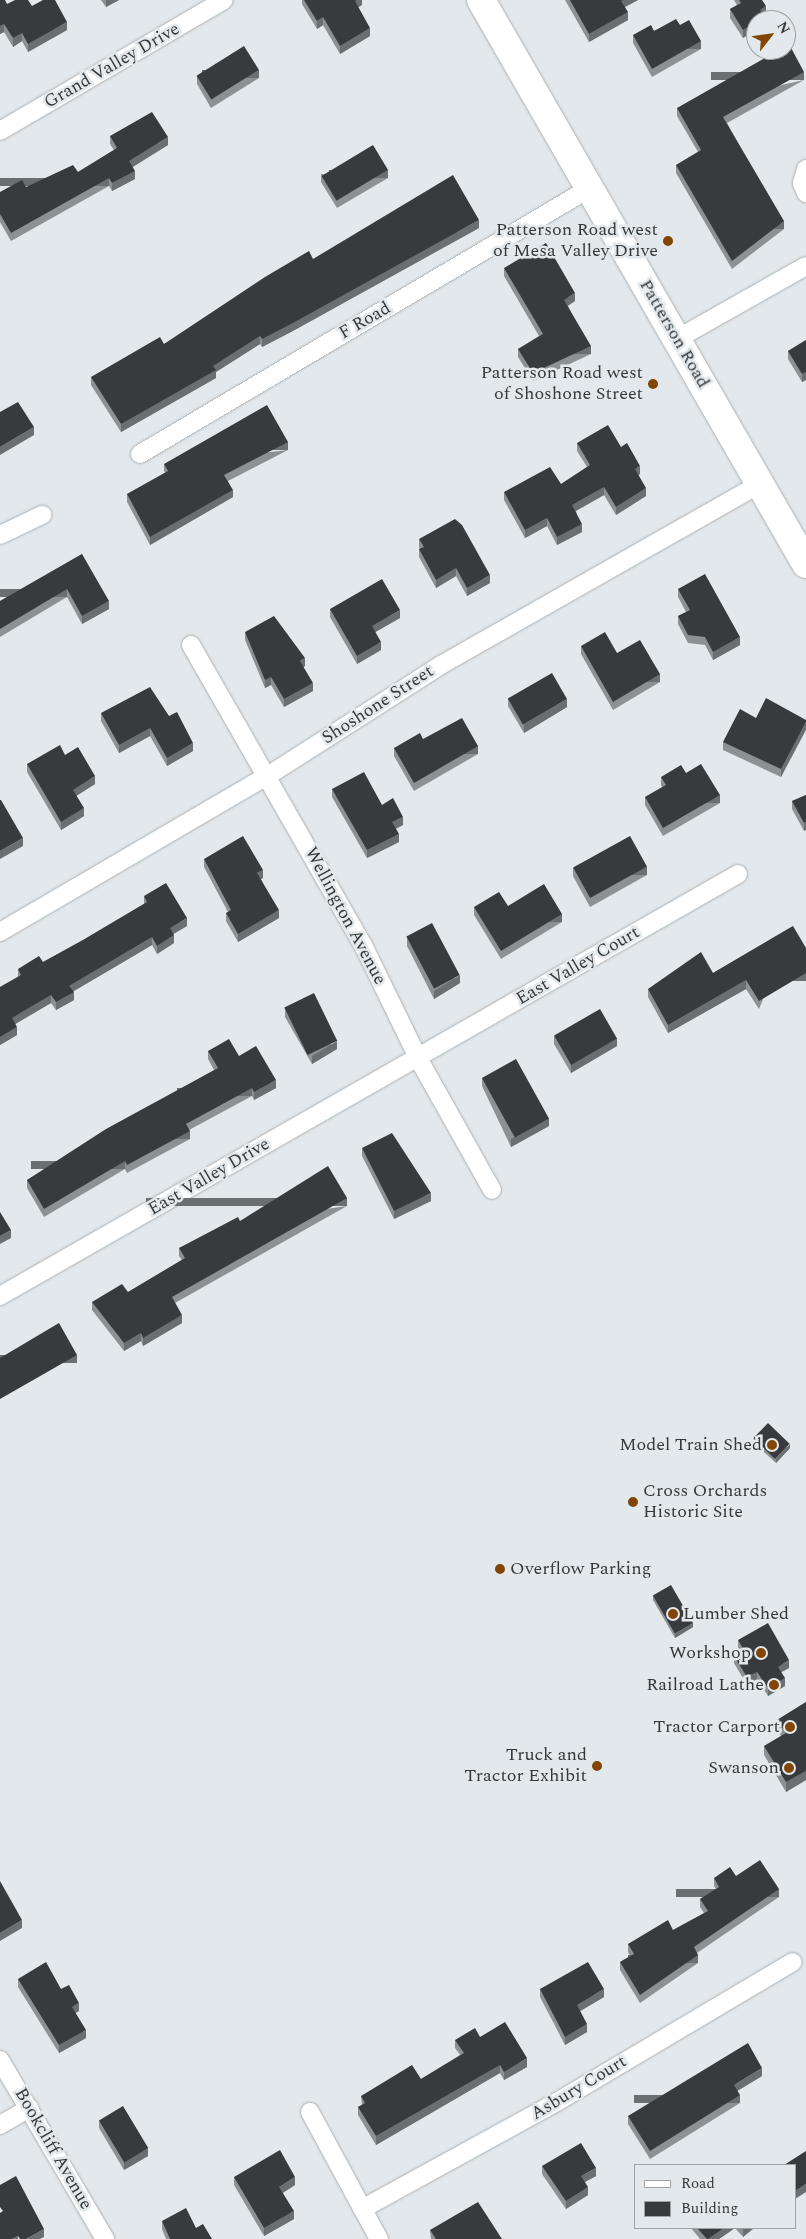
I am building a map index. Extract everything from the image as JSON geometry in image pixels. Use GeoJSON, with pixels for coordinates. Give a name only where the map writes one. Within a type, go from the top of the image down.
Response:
{"type":"FeatureCollection","features":[{"type":"Feature","properties":{"kind":"main road","name":"Patterson Road"},"geometry":{"type":"LineString","coordinates":[[481,0],[806,564]]}},
{"type":"Feature","properties":{"kind":"street","name":"Grand Valley Drive"},"geometry":{"type":"LineString","coordinates":[[0,131],[224,0]]}},
{"type":"Feature","properties":{"kind":"street"},"geometry":{"type":"LineString","coordinates":[[806,169],[802,183],[806,193]]}},
{"type":"Feature","properties":{"kind":"street","name":"F Road"},"geometry":{"type":"LineString","coordinates":[[140,454],[590,188]]}},
{"type":"Feature","properties":{"kind":"street"},"geometry":{"type":"LineString","coordinates":[[677,339],[806,266]]}},
{"type":"Feature","properties":{"kind":"street","name":"Shoshone Street"},"geometry":{"type":"LineString","coordinates":[[0,932],[268,775],[441,665],[760,484]]}},
{"type":"Feature","properties":{"kind":"street"},"geometry":{"type":"LineString","coordinates":[[0,535],[42,515]]}},
{"type":"Feature","properties":{"kind":"street","name":"Wellington Avenue"},"geometry":{"type":"LineString","coordinates":[[191,645],[268,775],[363,945],[418,1058],[492,1190]]}},
{"type":"Feature","properties":{"kind":"street","name":"East Valley Court"},"geometry":{"type":"LineString","coordinates":[[418,1058],[738,874]]}},
{"type":"Feature","properties":{"kind":"street","name":"East Valley Drive"},"geometry":{"type":"LineString","coordinates":[[0,1296],[418,1058]]}},
{"type":"Feature","properties":{"kind":"street","name":"Asbury Court"},"geometry":{"type":"LineString","coordinates":[[362,2210],[557,2102],[793,1962]]}},
{"type":"Feature","properties":{"kind":"street","name":"Bookcliff Avenue"},"geometry":{"type":"LineString","coordinates":[[0,2060],[105,2239]]}},
{"type":"Feature","properties":{"kind":"street"},"geometry":{"type":"LineString","coordinates":[[0,2125],[29,2108]]}},
{"type":"Feature","properties":{"kind":"street"},"geometry":{"type":"LineString","coordinates":[[310,2112],[379,2239]]}},
{"type":"Feature","properties":{"kind":"building"},"geometry":{"type":"Polygon","coordinates":[[[0,0],[5,0],[7,4],[15,0],[28,0],[32,6],[43,0],[55,0],[67,22],[28,44],[22,33],[13,38],[4,24],[0,26],[0,0]]]}},
{"type":"Feature","properties":{"kind":"building"},"geometry":{"type":"Polygon","coordinates":[[[304,0],[357,0],[355,1],[370,28],[340,46],[323,17],[317,21],[304,0]]]}},
{"type":"Feature","properties":{"kind":"building"},"geometry":{"type":"Polygon","coordinates":[[[570,0],[624,0],[621,1],[628,12],[589,34],[570,0]]]}},
{"type":"Feature","properties":{"kind":"building"},"geometry":{"type":"Polygon","coordinates":[[[739,0],[762,0],[766,6],[760,10],[746,10],[746,28],[743,30],[730,9],[741,3],[739,0]]]}},
{"type":"Feature","properties":{"kind":"building"},"geometry":{"type":"Polygon","coordinates":[[[676,19],[680,25],[689,20],[701,41],[652,69],[633,35],[651,25],[654,31],[676,19]]]}},
{"type":"Feature","properties":{"kind":"building"},"geometry":{"type":"Polygon","coordinates":[[[244,46],[259,70],[211,99],[197,76],[244,46]]]}},
{"type":"Feature","properties":{"kind":"building"},"geometry":{"type":"Polygon","coordinates":[[[796,57],[804,72],[723,117],[784,221],[732,261],[676,165],[701,150],[677,108],[761,60],[796,60],[796,57]]]}},
{"type":"Feature","properties":{"kind":"building"},"geometry":{"type":"Polygon","coordinates":[[[152,112],[168,137],[129,161],[135,171],[112,183],[109,178],[11,233],[0,214],[0,192],[22,180],[26,187],[73,165],[78,172],[117,148],[110,136],[152,112]]]}},
{"type":"Feature","properties":{"kind":"building"},"geometry":{"type":"Polygon","coordinates":[[[373,145],[388,170],[337,201],[322,176],[373,145]]]}},
{"type":"Feature","properties":{"kind":"building"},"geometry":{"type":"Polygon","coordinates":[[[453,175],[479,220],[291,324],[262,339],[260,336],[213,366],[216,370],[121,424],[91,377],[160,337],[164,344],[265,277],[309,251],[313,259],[453,175]]]}},
{"type":"Feature","properties":{"kind":"building"},"geometry":{"type":"Polygon","coordinates":[[[546,243],[575,293],[564,300],[591,346],[533,373],[518,349],[543,334],[504,268],[546,243]]]}},
{"type":"Feature","properties":{"kind":"building"},"geometry":{"type":"Polygon","coordinates":[[[806,340],[806,372],[802,374],[788,351],[806,340]]]}},
{"type":"Feature","properties":{"kind":"building"},"geometry":{"type":"Polygon","coordinates":[[[18,402],[34,427],[0,447],[0,412],[18,402]]]}},
{"type":"Feature","properties":{"kind":"building"},"geometry":{"type":"Polygon","coordinates":[[[267,405],[288,442],[224,475],[233,490],[150,537],[127,494],[168,471],[164,464],[267,405]]]}},
{"type":"Feature","properties":{"kind":"building"},"geometry":{"type":"Polygon","coordinates":[[[608,425],[621,447],[627,443],[640,466],[635,469],[646,488],[616,507],[604,487],[572,505],[582,524],[557,537],[547,518],[525,530],[504,492],[550,467],[561,484],[590,465],[577,443],[608,425]]]}},
{"type":"Feature","properties":{"kind":"building"},"geometry":{"type":"Polygon","coordinates":[[[455,519],[462,525],[490,575],[467,588],[456,568],[436,580],[419,549],[424,547],[419,539],[455,519]]]}},
{"type":"Feature","properties":{"kind":"building"},"geometry":{"type":"Polygon","coordinates":[[[82,554],[109,601],[82,616],[67,589],[0,629],[0,601],[82,554]]]}},
{"type":"Feature","properties":{"kind":"building"},"geometry":{"type":"Polygon","coordinates":[[[705,574],[740,637],[713,652],[705,637],[688,635],[678,616],[690,610],[678,589],[705,574]]]}},
{"type":"Feature","properties":{"kind":"building"},"geometry":{"type":"Polygon","coordinates":[[[382,579],[400,610],[372,626],[381,642],[357,656],[330,609],[382,579]]]}},
{"type":"Feature","properties":{"kind":"building"},"geometry":{"type":"Polygon","coordinates":[[[274,616],[305,658],[300,661],[313,683],[284,699],[271,677],[265,680],[245,632],[274,616]]]}},
{"type":"Feature","properties":{"kind":"building"},"geometry":{"type":"Polygon","coordinates":[[[605,632],[617,653],[640,640],[660,674],[613,702],[581,646],[605,632]]]}},
{"type":"Feature","properties":{"kind":"building"},"geometry":{"type":"Polygon","coordinates":[[[552,673],[567,699],[523,724],[508,698],[552,673]]]}},
{"type":"Feature","properties":{"kind":"building"},"geometry":{"type":"Polygon","coordinates":[[[150,687],[169,716],[177,712],[193,743],[167,758],[150,728],[119,745],[101,713],[150,687]]]}},
{"type":"Feature","properties":{"kind":"building"},"geometry":{"type":"Polygon","coordinates":[[[766,698],[806,720],[781,769],[723,742],[740,709],[756,718],[766,698]]]}},
{"type":"Feature","properties":{"kind":"building"},"geometry":{"type":"Polygon","coordinates":[[[462,718],[478,746],[414,783],[394,748],[420,733],[423,739],[462,718]]]}},
{"type":"Feature","properties":{"kind":"building"},"geometry":{"type":"Polygon","coordinates":[[[60,745],[65,755],[78,747],[95,776],[73,790],[84,808],[61,822],[27,764],[60,745]]]}},
{"type":"Feature","properties":{"kind":"building"},"geometry":{"type":"Polygon","coordinates":[[[701,764],[720,795],[663,828],[645,797],[666,785],[661,777],[681,765],[686,773],[701,764]]]}},
{"type":"Feature","properties":{"kind":"building"},"geometry":{"type":"Polygon","coordinates":[[[364,772],[382,805],[393,798],[403,817],[392,822],[399,834],[367,850],[332,789],[364,772]]]}},
{"type":"Feature","properties":{"kind":"building"},"geometry":{"type":"Polygon","coordinates":[[[806,795],[806,822],[804,823],[792,801],[806,795]]]}},
{"type":"Feature","properties":{"kind":"building"},"geometry":{"type":"Polygon","coordinates":[[[0,800],[23,838],[0,851],[0,800]]]}},
{"type":"Feature","properties":{"kind":"building"},"geometry":{"type":"Polygon","coordinates":[[[243,836],[263,870],[257,873],[279,910],[238,934],[226,913],[231,910],[204,859],[243,836]]]}},
{"type":"Feature","properties":{"kind":"building"},"geometry":{"type":"Polygon","coordinates":[[[630,836],[647,867],[590,898],[573,868],[630,836]]]}},
{"type":"Feature","properties":{"kind":"building"},"geometry":{"type":"Polygon","coordinates":[[[166,883],[187,918],[170,928],[174,935],[157,946],[152,937],[69,986],[74,992],[56,1002],[51,995],[12,1018],[17,1027],[0,1037],[0,987],[21,975],[18,969],[39,956],[43,962],[83,940],[147,902],[144,896],[166,883]]]}},
{"type":"Feature","properties":{"kind":"building"},"geometry":{"type":"Polygon","coordinates":[[[544,884],[562,914],[501,951],[474,907],[499,892],[508,906],[544,884]]]}},
{"type":"Feature","properties":{"kind":"building"},"geometry":{"type":"Polygon","coordinates":[[[432,923],[460,975],[434,989],[406,937],[432,923]]]}},
{"type":"Feature","properties":{"kind":"building"},"geometry":{"type":"Polygon","coordinates":[[[793,926],[806,948],[806,973],[759,1001],[746,980],[668,1025],[648,989],[701,952],[713,973],[793,926]]]}},
{"type":"Feature","properties":{"kind":"building"},"geometry":{"type":"Polygon","coordinates":[[[314,993],[337,1041],[308,1055],[284,1007],[314,993]]]}},
{"type":"Feature","properties":{"kind":"building"},"geometry":{"type":"Polygon","coordinates":[[[600,1009],[617,1038],[571,1065],[554,1036],[600,1009]]]}},
{"type":"Feature","properties":{"kind":"building"},"geometry":{"type":"Polygon","coordinates":[[[229,1039],[239,1056],[256,1046],[276,1080],[254,1092],[252,1088],[186,1124],[190,1131],[127,1165],[125,1161],[44,1209],[27,1180],[106,1129],[218,1068],[208,1051],[229,1039]]]}},
{"type":"Feature","properties":{"kind":"building"},"geometry":{"type":"Polygon","coordinates":[[[516,1059],[549,1118],[515,1137],[482,1078],[516,1059]]]}},
{"type":"Feature","properties":{"kind":"building"},"geometry":{"type":"Polygon","coordinates":[[[392,1133],[431,1193],[394,1211],[362,1148],[392,1133]]]}},
{"type":"Feature","properties":{"kind":"building"},"geometry":{"type":"Polygon","coordinates":[[[328,1166],[347,1198],[172,1297],[182,1315],[143,1338],[141,1333],[124,1343],[92,1302],[122,1284],[128,1292],[185,1258],[179,1248],[238,1217],[240,1221],[328,1166]]]}},
{"type":"Feature","properties":{"kind":"building"},"geometry":{"type":"Polygon","coordinates":[[[0,1212],[11,1230],[0,1236],[0,1212]]]}},
{"type":"Feature","properties":{"kind":"building"},"geometry":{"type":"Polygon","coordinates":[[[59,1323],[77,1355],[0,1399],[0,1358],[59,1323]]]}},
{"type":"Feature","properties":{"kind":"building","name":"Model Train Shed"},"geometry":{"type":"Polygon","coordinates":[[[768,1423],[790,1444],[775,1459],[753,1438],[768,1423]]]}},
{"type":"Feature","properties":{"kind":"building","name":"Lumber Shed"},"geometry":{"type":"Polygon","coordinates":[[[671,1585],[693,1623],[675,1634],[653,1596],[671,1585]]]}},
{"type":"Feature","properties":{"kind":"building","name":"Workshop"},"geometry":{"type":"Polygon","coordinates":[[[768,1623],[789,1660],[778,1667],[785,1678],[768,1688],[757,1672],[747,1677],[734,1656],[744,1650],[738,1640],[768,1623]]]}},
{"type":"Feature","properties":{"kind":"building"},"geometry":{"type":"Polygon","coordinates":[[[806,1702],[806,1771],[786,1782],[764,1746],[786,1733],[777,1720],[806,1702]]]}},
{"type":"Feature","properties":{"kind":"building"},"geometry":{"type":"Polygon","coordinates":[[[760,1860],[779,1889],[694,1947],[698,1955],[640,1995],[620,1962],[634,1954],[628,1944],[668,1920],[673,1930],[708,1911],[700,1899],[719,1887],[714,1878],[730,1867],[736,1876],[760,1860]]]}},
{"type":"Feature","properties":{"kind":"building"},"geometry":{"type":"Polygon","coordinates":[[[0,1881],[22,1920],[0,1933],[0,1881]]]}},
{"type":"Feature","properties":{"kind":"building"},"geometry":{"type":"Polygon","coordinates":[[[46,1962],[61,1989],[69,1985],[79,2003],[72,2007],[86,2030],[59,2045],[18,1979],[46,1962]]]}},
{"type":"Feature","properties":{"kind":"building"},"geometry":{"type":"Polygon","coordinates":[[[588,1962],[604,1989],[577,2005],[587,2024],[565,2037],[540,1989],[588,1962]]]}},
{"type":"Feature","properties":{"kind":"building"},"geometry":{"type":"Polygon","coordinates":[[[505,2022],[527,2058],[504,2072],[500,2065],[376,2136],[358,2107],[365,2103],[361,2096],[412,2065],[421,2079],[464,2053],[455,2040],[475,2028],[480,2037],[505,2022]]]}},
{"type":"Feature","properties":{"kind":"building"},"geometry":{"type":"Polygon","coordinates":[[[748,2043],[762,2068],[734,2085],[740,2095],[650,2151],[628,2116],[748,2043]]]}},
{"type":"Feature","properties":{"kind":"building"},"geometry":{"type":"Polygon","coordinates":[[[123,2106],[148,2148],[124,2162],[99,2120],[123,2106]]]}},
{"type":"Feature","properties":{"kind":"building"},"geometry":{"type":"Polygon","coordinates":[[[581,2143],[596,2168],[581,2176],[588,2187],[566,2201],[542,2166],[581,2143]]]}},
{"type":"Feature","properties":{"kind":"building"},"geometry":{"type":"Polygon","coordinates":[[[280,2150],[295,2177],[279,2187],[294,2211],[264,2228],[234,2177],[280,2150]]]}},
{"type":"Feature","properties":{"kind":"building"},"geometry":{"type":"Polygon","coordinates":[[[806,2151],[806,2184],[796,2190],[796,2164],[786,2164],[806,2151]]]}},
{"type":"Feature","properties":{"kind":"building"},"geometry":{"type":"Polygon","coordinates":[[[16,2176],[44,2229],[26,2239],[20,2239],[18,2236],[12,2239],[0,2239],[0,2213],[3,2211],[0,2207],[0,2185],[16,2176]]]}},
{"type":"Feature","properties":{"kind":"building"},"geometry":{"type":"Polygon","coordinates":[[[478,2202],[502,2239],[436,2239],[430,2230],[478,2202]]]}},
{"type":"Feature","properties":{"kind":"building"},"geometry":{"type":"Polygon","coordinates":[[[186,2208],[196,2228],[203,2224],[212,2239],[170,2239],[162,2221],[186,2208]]]}},
{"type":"Feature","properties":{"kind":"building"},"geometry":{"type":"Polygon","coordinates":[[[698,2229],[723,2229],[708,2239],[698,2229]]]}},
{"type":"Feature","properties":{"kind":"place","name":"Patterson Road west of Mesa Valley Drive"},"geometry":{"type":"Point","coordinates":[668,241]}},
{"type":"Feature","properties":{"kind":"place","name":"Patterson Road west of Shoshone Street"},"geometry":{"type":"Point","coordinates":[653,384]}},
{"type":"Feature","properties":{"kind":"place","name":"Model Train Shed"},"geometry":{"type":"Point","coordinates":[772,1445]}},
{"type":"Feature","properties":{"kind":"place","name":"Cross Orchards Historic Site"},"geometry":{"type":"Point","coordinates":[633,1502]}},
{"type":"Feature","properties":{"kind":"place","name":"Overflow Parking"},"geometry":{"type":"Point","coordinates":[500,1569]}},
{"type":"Feature","properties":{"kind":"place","name":"Lumber Shed"},"geometry":{"type":"Point","coordinates":[673,1614]}},
{"type":"Feature","properties":{"kind":"place","name":"Workshop"},"geometry":{"type":"Point","coordinates":[761,1653]}},
{"type":"Feature","properties":{"kind":"place","name":"Railroad Lathe"},"geometry":{"type":"Point","coordinates":[774,1685]}},
{"type":"Feature","properties":{"kind":"place","name":"Tractor Carport"},"geometry":{"type":"Point","coordinates":[790,1727]}},
{"type":"Feature","properties":{"kind":"place","name":"Truck and Tractor Exhibit"},"geometry":{"type":"Point","coordinates":[597,1766]}},
{"type":"Feature","properties":{"kind":"place","name":"Swanson"},"geometry":{"type":"Point","coordinates":[789,1768]}}]}
